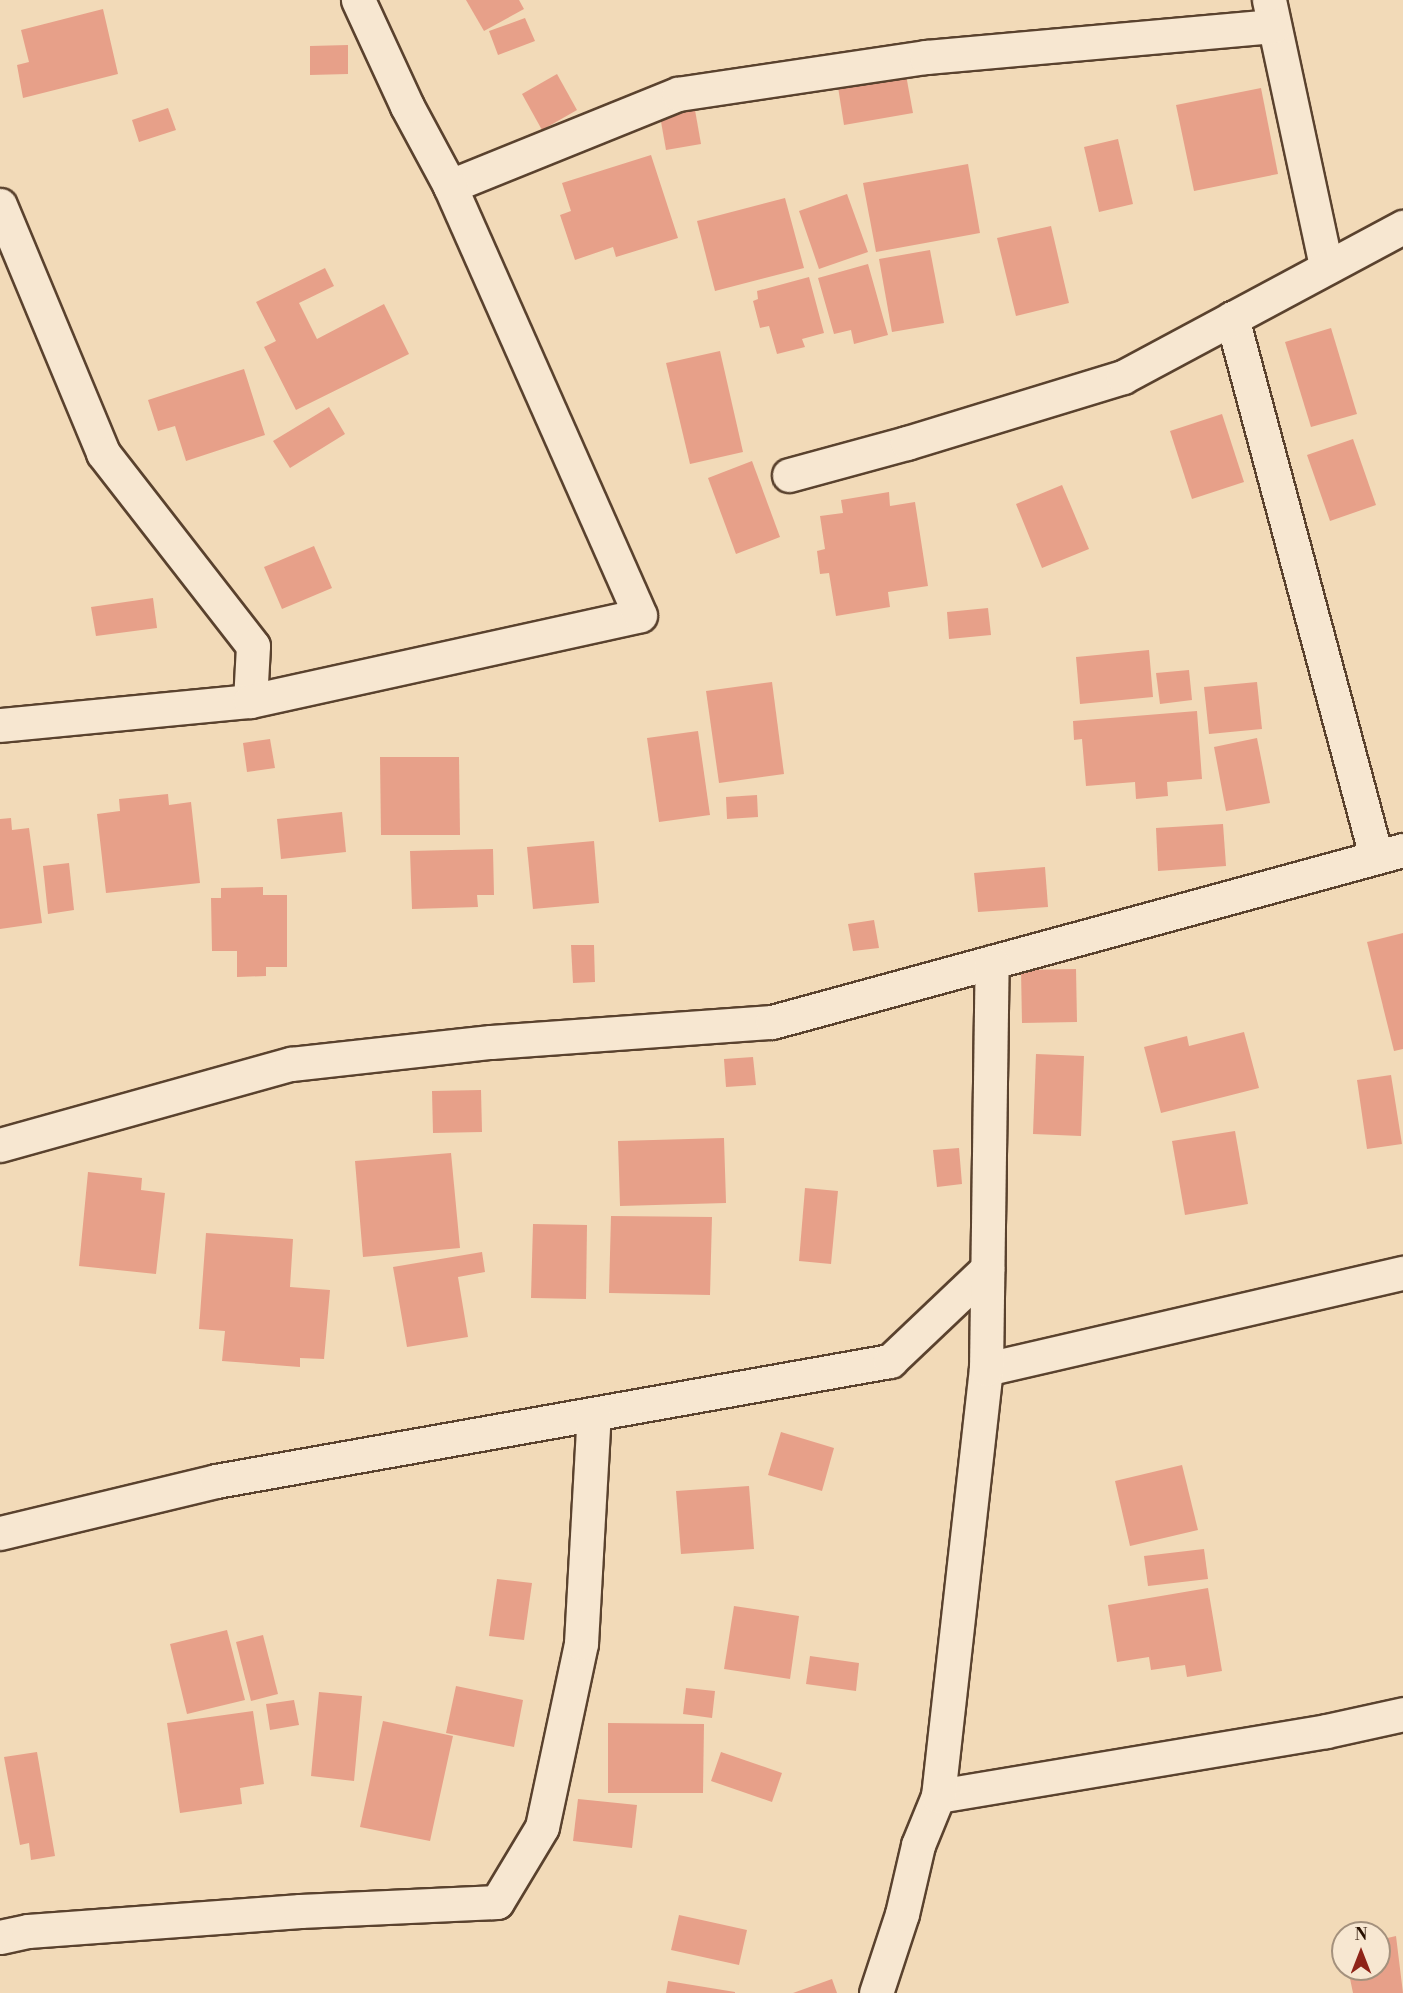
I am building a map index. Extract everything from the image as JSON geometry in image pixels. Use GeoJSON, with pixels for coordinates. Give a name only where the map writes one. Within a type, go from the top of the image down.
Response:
{"type":"FeatureCollection","features":[{"type":"Feature","properties":{"kind":"street"},"geometry":{"type":"LineString","coordinates":[[0,725],[250,701],[640,615],[450,186],[406,106],[358,0]]}},
{"type":"Feature","properties":{"kind":"street"},"geometry":{"type":"LineString","coordinates":[[450,186],[678,94],[926,57],[1272,13],[1326,267]]}},
{"type":"Feature","properties":{"kind":"street"},"geometry":{"type":"LineString","coordinates":[[0,205],[103,453],[253,646],[250,701]]}},
{"type":"Feature","properties":{"kind":"street"},"geometry":{"type":"LineString","coordinates":[[789,475],[908,443],[1123,377],[1403,227]]}},
{"type":"Feature","properties":{"kind":"street"},"geometry":{"type":"LineString","coordinates":[[0,1145],[291,1064],[491,1042],[772,1022],[1389,853],[1232,318]]}},
{"type":"Feature","properties":{"kind":"street"},"geometry":{"type":"LineString","coordinates":[[876,1993],[902,1914],[918,1845],[938,1796],[986,1369],[992,962]]}},
{"type":"Feature","properties":{"kind":"street"},"geometry":{"type":"LineString","coordinates":[[0,1533],[216,1481],[890,1361],[987,1269]]}},
{"type":"Feature","properties":{"kind":"street"},"geometry":{"type":"LineString","coordinates":[[986,1369],[1403,1273]]}},
{"type":"Feature","properties":{"kind":"street"},"geometry":{"type":"LineString","coordinates":[[0,1937],[28,1931],[300,1911],[497,1902],[542,1827],[581,1643],[594,1414]]}},
{"type":"Feature","properties":{"kind":"street"},"geometry":{"type":"LineString","coordinates":[[938,1796],[1315,1734],[1403,1714]]}},
{"type":"Feature","properties":{"kind":"building"},"geometry":{"type":"Polygon","coordinates":[[[466,0],[519,0],[524,9],[484,31],[466,0]]]}},
{"type":"Feature","properties":{"kind":"building"},"geometry":{"type":"Polygon","coordinates":[[[103,9],[118,74],[23,98],[17,65],[29,62],[21,30],[103,9]]]}},
{"type":"Feature","properties":{"kind":"building"},"geometry":{"type":"Polygon","coordinates":[[[525,18],[535,41],[498,55],[489,31],[525,18]]]}},
{"type":"Feature","properties":{"kind":"building"},"geometry":{"type":"Polygon","coordinates":[[[348,45],[348,74],[310,75],[310,46],[348,45]]]}},
{"type":"Feature","properties":{"kind":"building"},"geometry":{"type":"Polygon","coordinates":[[[557,74],[577,110],[542,130],[522,94],[557,74]]]}},
{"type":"Feature","properties":{"kind":"building"},"geometry":{"type":"Polygon","coordinates":[[[906,75],[913,113],[844,125],[838,87],[906,75]]]}},
{"type":"Feature","properties":{"kind":"building"},"geometry":{"type":"Polygon","coordinates":[[[1261,88],[1278,174],[1194,191],[1176,105],[1261,88]]]}},
{"type":"Feature","properties":{"kind":"building"},"geometry":{"type":"Polygon","coordinates":[[[168,108],[176,130],[139,142],[132,120],[168,108]]]}},
{"type":"Feature","properties":{"kind":"building"},"geometry":{"type":"Polygon","coordinates":[[[695,110],[701,144],[666,150],[660,116],[695,110]]]}},
{"type":"Feature","properties":{"kind":"building"},"geometry":{"type":"Polygon","coordinates":[[[1118,139],[1133,204],[1099,212],[1084,147],[1118,139]]]}},
{"type":"Feature","properties":{"kind":"building"},"geometry":{"type":"Polygon","coordinates":[[[651,155],[678,238],[616,257],[613,247],[575,260],[560,215],[571,211],[562,183],[651,155]]]}},
{"type":"Feature","properties":{"kind":"building"},"geometry":{"type":"Polygon","coordinates":[[[968,164],[980,233],[876,252],[863,183],[968,164]]]}},
{"type":"Feature","properties":{"kind":"building"},"geometry":{"type":"Polygon","coordinates":[[[847,194],[868,252],[819,269],[799,211],[847,194]]]}},
{"type":"Feature","properties":{"kind":"building"},"geometry":{"type":"Polygon","coordinates":[[[785,198],[804,268],[715,291],[697,221],[785,198]]]}},
{"type":"Feature","properties":{"kind":"building"},"geometry":{"type":"Polygon","coordinates":[[[1051,226],[1069,303],[1016,316],[997,238],[1051,226]]]}},
{"type":"Feature","properties":{"kind":"building"},"geometry":{"type":"Polygon","coordinates":[[[930,250],[944,323],[892,332],[879,259],[930,250]]]}},
{"type":"Feature","properties":{"kind":"building"},"geometry":{"type":"Polygon","coordinates":[[[868,264],[888,335],[854,344],[851,330],[834,334],[818,278],[868,264]]]}},
{"type":"Feature","properties":{"kind":"building"},"geometry":{"type":"Polygon","coordinates":[[[325,268],[334,286],[299,303],[317,339],[384,304],[409,354],[296,410],[264,347],[276,341],[256,302],[325,268]]]}},
{"type":"Feature","properties":{"kind":"building"},"geometry":{"type":"Polygon","coordinates":[[[809,277],[824,333],[802,339],[805,347],[777,354],[769,326],[760,328],[753,301],[758,299],[757,291],[809,277]]]}},
{"type":"Feature","properties":{"kind":"building"},"geometry":{"type":"Polygon","coordinates":[[[1331,328],[1357,414],[1311,427],[1285,342],[1331,328]]]}},
{"type":"Feature","properties":{"kind":"building"},"geometry":{"type":"Polygon","coordinates":[[[720,351],[743,452],[690,464],[666,363],[720,351]]]}},
{"type":"Feature","properties":{"kind":"building"},"geometry":{"type":"Polygon","coordinates":[[[244,369],[265,435],[186,461],[175,426],[158,431],[148,400],[244,369]]]}},
{"type":"Feature","properties":{"kind":"building"},"geometry":{"type":"Polygon","coordinates":[[[329,407],[345,434],[290,468],[273,441],[329,407]]]}},
{"type":"Feature","properties":{"kind":"building"},"geometry":{"type":"Polygon","coordinates":[[[1222,414],[1244,482],[1192,499],[1170,431],[1222,414]]]}},
{"type":"Feature","properties":{"kind":"building"},"geometry":{"type":"Polygon","coordinates":[[[1353,439],[1376,505],[1330,521],[1307,455],[1353,439]]]}},
{"type":"Feature","properties":{"kind":"building"},"geometry":{"type":"Polygon","coordinates":[[[752,461],[780,537],[736,554],[708,478],[752,461]]]}},
{"type":"Feature","properties":{"kind":"building"},"geometry":{"type":"Polygon","coordinates":[[[1062,485],[1089,549],[1042,568],[1016,504],[1062,485]]]}},
{"type":"Feature","properties":{"kind":"building"},"geometry":{"type":"Polygon","coordinates":[[[889,492],[890,506],[915,502],[928,586],[888,592],[890,607],[836,616],[829,573],[820,574],[817,551],[825,549],[820,516],[843,513],[841,500],[889,492]]]}},
{"type":"Feature","properties":{"kind":"building"},"geometry":{"type":"Polygon","coordinates":[[[314,546],[332,588],[282,609],[264,567],[314,546]]]}},
{"type":"Feature","properties":{"kind":"building"},"geometry":{"type":"Polygon","coordinates":[[[153,598],[157,628],[96,636],[91,607],[153,598]]]}},
{"type":"Feature","properties":{"kind":"building"},"geometry":{"type":"Polygon","coordinates":[[[988,608],[991,635],[949,639],[947,612],[988,608]]]}},
{"type":"Feature","properties":{"kind":"building"},"geometry":{"type":"Polygon","coordinates":[[[1149,650],[1153,697],[1080,704],[1076,657],[1149,650]]]}},
{"type":"Feature","properties":{"kind":"building"},"geometry":{"type":"Polygon","coordinates":[[[1189,670],[1192,700],[1160,704],[1156,673],[1189,670]]]}},
{"type":"Feature","properties":{"kind":"building"},"geometry":{"type":"Polygon","coordinates":[[[772,682],[784,774],[719,783],[706,691],[772,682]]]}},
{"type":"Feature","properties":{"kind":"building"},"geometry":{"type":"Polygon","coordinates":[[[1257,682],[1262,729],[1209,734],[1204,687],[1257,682]]]}},
{"type":"Feature","properties":{"kind":"building"},"geometry":{"type":"Polygon","coordinates":[[[1197,711],[1202,779],[1167,782],[1168,796],[1136,799],[1135,782],[1086,786],[1082,739],[1074,740],[1073,721],[1197,711]]]}},
{"type":"Feature","properties":{"kind":"building"},"geometry":{"type":"Polygon","coordinates":[[[698,731],[710,815],[659,822],[647,738],[698,731]]]}},
{"type":"Feature","properties":{"kind":"building"},"geometry":{"type":"Polygon","coordinates":[[[1257,738],[1270,803],[1226,811],[1214,747],[1257,738]]]}},
{"type":"Feature","properties":{"kind":"building"},"geometry":{"type":"Polygon","coordinates":[[[270,739],[275,768],[247,772],[243,743],[270,739]]]}},
{"type":"Feature","properties":{"kind":"building"},"geometry":{"type":"Polygon","coordinates":[[[380,757],[459,757],[460,835],[381,835],[380,757]]]}},
{"type":"Feature","properties":{"kind":"building"},"geometry":{"type":"Polygon","coordinates":[[[168,794],[169,805],[191,802],[200,883],[106,893],[97,814],[120,811],[119,799],[168,794]]]}},
{"type":"Feature","properties":{"kind":"building"},"geometry":{"type":"Polygon","coordinates":[[[757,795],[758,817],[727,819],[726,797],[757,795]]]}},
{"type":"Feature","properties":{"kind":"building"},"geometry":{"type":"Polygon","coordinates":[[[342,812],[346,852],[281,859],[277,819],[342,812]]]}},
{"type":"Feature","properties":{"kind":"building"},"geometry":{"type":"Polygon","coordinates":[[[11,818],[12,830],[29,828],[42,923],[0,929],[0,819],[11,818]]]}},
{"type":"Feature","properties":{"kind":"building"},"geometry":{"type":"Polygon","coordinates":[[[1223,824],[1226,866],[1158,871],[1156,828],[1223,824]]]}},
{"type":"Feature","properties":{"kind":"building"},"geometry":{"type":"Polygon","coordinates":[[[594,841],[599,903],[533,909],[527,847],[594,841]]]}},
{"type":"Feature","properties":{"kind":"building"},"geometry":{"type":"Polygon","coordinates":[[[493,849],[494,895],[477,895],[478,907],[412,909],[410,851],[493,849]]]}},
{"type":"Feature","properties":{"kind":"building"},"geometry":{"type":"Polygon","coordinates":[[[69,863],[74,910],[48,914],[43,866],[69,863]]]}},
{"type":"Feature","properties":{"kind":"building"},"geometry":{"type":"Polygon","coordinates":[[[1045,867],[1048,907],[978,912],[974,873],[1045,867]]]}},
{"type":"Feature","properties":{"kind":"building"},"geometry":{"type":"Polygon","coordinates":[[[263,887],[263,895],[287,895],[287,967],[266,967],[266,976],[237,977],[237,951],[212,951],[211,898],[221,898],[221,888],[263,887]]]}},
{"type":"Feature","properties":{"kind":"building"},"geometry":{"type":"Polygon","coordinates":[[[874,920],[879,948],[853,951],[848,924],[874,920]]]}},
{"type":"Feature","properties":{"kind":"building"},"geometry":{"type":"Polygon","coordinates":[[[1403,933],[1403,1049],[1394,1051],[1367,942],[1403,933]]]}},
{"type":"Feature","properties":{"kind":"building"},"geometry":{"type":"Polygon","coordinates":[[[571,945],[594,945],[595,982],[573,983],[571,945]]]}},
{"type":"Feature","properties":{"kind":"building"},"geometry":{"type":"Polygon","coordinates":[[[1076,969],[1077,1022],[1022,1023],[1021,970],[1076,969]]]}},
{"type":"Feature","properties":{"kind":"building"},"geometry":{"type":"Polygon","coordinates":[[[1244,1032],[1259,1088],[1161,1113],[1144,1047],[1187,1036],[1189,1046],[1244,1032]]]}},
{"type":"Feature","properties":{"kind":"building"},"geometry":{"type":"Polygon","coordinates":[[[1036,1054],[1084,1056],[1081,1136],[1033,1134],[1036,1054]]]}},
{"type":"Feature","properties":{"kind":"building"},"geometry":{"type":"Polygon","coordinates":[[[753,1057],[756,1085],[726,1087],[724,1059],[753,1057]]]}},
{"type":"Feature","properties":{"kind":"building"},"geometry":{"type":"Polygon","coordinates":[[[1391,1075],[1402,1144],[1367,1149],[1357,1080],[1391,1075]]]}},
{"type":"Feature","properties":{"kind":"building"},"geometry":{"type":"Polygon","coordinates":[[[481,1090],[482,1132],[433,1133],[432,1091],[481,1090]]]}},
{"type":"Feature","properties":{"kind":"building"},"geometry":{"type":"Polygon","coordinates":[[[1235,1131],[1248,1204],[1185,1215],[1172,1141],[1235,1131]]]}},
{"type":"Feature","properties":{"kind":"building"},"geometry":{"type":"Polygon","coordinates":[[[724,1138],[726,1203],[620,1206],[618,1141],[724,1138]]]}},
{"type":"Feature","properties":{"kind":"building"},"geometry":{"type":"Polygon","coordinates":[[[959,1148],[962,1184],[937,1187],[933,1150],[959,1148]]]}},
{"type":"Feature","properties":{"kind":"building"},"geometry":{"type":"Polygon","coordinates":[[[451,1153],[460,1248],[363,1257],[355,1161],[451,1153]]]}},
{"type":"Feature","properties":{"kind":"building"},"geometry":{"type":"Polygon","coordinates":[[[88,1172],[142,1178],[141,1190],[165,1193],[156,1274],[79,1266],[88,1172]]]}},
{"type":"Feature","properties":{"kind":"building"},"geometry":{"type":"Polygon","coordinates":[[[805,1188],[838,1191],[831,1264],[799,1261],[805,1188]]]}},
{"type":"Feature","properties":{"kind":"building"},"geometry":{"type":"Polygon","coordinates":[[[611,1216],[712,1217],[710,1295],[609,1293],[611,1216]]]}},
{"type":"Feature","properties":{"kind":"building"},"geometry":{"type":"Polygon","coordinates":[[[533,1224],[587,1225],[586,1299],[531,1298],[533,1224]]]}},
{"type":"Feature","properties":{"kind":"building"},"geometry":{"type":"Polygon","coordinates":[[[206,1233],[293,1239],[290,1287],[330,1290],[324,1359],[300,1358],[300,1367],[222,1361],[225,1331],[199,1329],[206,1233]]]}},
{"type":"Feature","properties":{"kind":"building"},"geometry":{"type":"Polygon","coordinates":[[[482,1252],[485,1272],[458,1277],[468,1337],[407,1347],[393,1267],[482,1252]]]}},
{"type":"Feature","properties":{"kind":"building"},"geometry":{"type":"Polygon","coordinates":[[[781,1432],[834,1448],[822,1491],[768,1475],[781,1432]]]}},
{"type":"Feature","properties":{"kind":"building"},"geometry":{"type":"Polygon","coordinates":[[[1182,1465],[1198,1530],[1130,1546],[1115,1481],[1182,1465]]]}},
{"type":"Feature","properties":{"kind":"building"},"geometry":{"type":"Polygon","coordinates":[[[749,1486],[754,1549],[681,1554],[676,1491],[749,1486]]]}},
{"type":"Feature","properties":{"kind":"building"},"geometry":{"type":"Polygon","coordinates":[[[1204,1549],[1208,1579],[1148,1586],[1144,1556],[1204,1549]]]}},
{"type":"Feature","properties":{"kind":"building"},"geometry":{"type":"Polygon","coordinates":[[[497,1579],[532,1583],[524,1640],[489,1636],[497,1579]]]}},
{"type":"Feature","properties":{"kind":"building"},"geometry":{"type":"Polygon","coordinates":[[[1208,1588],[1222,1671],[1187,1677],[1185,1665],[1151,1670],[1149,1657],[1117,1662],[1108,1605],[1208,1588]]]}},
{"type":"Feature","properties":{"kind":"building"},"geometry":{"type":"Polygon","coordinates":[[[734,1606],[799,1616],[790,1679],[724,1669],[734,1606]]]}},
{"type":"Feature","properties":{"kind":"building"},"geometry":{"type":"Polygon","coordinates":[[[227,1630],[245,1700],[187,1714],[170,1644],[227,1630]]]}},
{"type":"Feature","properties":{"kind":"building"},"geometry":{"type":"Polygon","coordinates":[[[263,1635],[278,1694],[251,1701],[236,1642],[263,1635]]]}},
{"type":"Feature","properties":{"kind":"building"},"geometry":{"type":"Polygon","coordinates":[[[810,1656],[859,1663],[856,1691],[806,1684],[810,1656]]]}},
{"type":"Feature","properties":{"kind":"building"},"geometry":{"type":"Polygon","coordinates":[[[456,1686],[523,1700],[514,1747],[446,1733],[456,1686]]]}},
{"type":"Feature","properties":{"kind":"building"},"geometry":{"type":"Polygon","coordinates":[[[686,1688],[715,1691],[712,1718],[683,1714],[686,1688]]]}},
{"type":"Feature","properties":{"kind":"building"},"geometry":{"type":"Polygon","coordinates":[[[319,1692],[362,1696],[354,1781],[311,1776],[319,1692]]]}},
{"type":"Feature","properties":{"kind":"building"},"geometry":{"type":"Polygon","coordinates":[[[294,1700],[299,1725],[270,1730],[266,1704],[294,1700]]]}},
{"type":"Feature","properties":{"kind":"building"},"geometry":{"type":"Polygon","coordinates":[[[253,1711],[264,1784],[240,1788],[242,1804],[180,1813],[167,1723],[253,1711]]]}},
{"type":"Feature","properties":{"kind":"building"},"geometry":{"type":"Polygon","coordinates":[[[383,1721],[453,1736],[430,1841],[360,1827],[383,1721]]]}},
{"type":"Feature","properties":{"kind":"building"},"geometry":{"type":"Polygon","coordinates":[[[608,1723],[704,1724],[703,1793],[608,1793],[608,1723]]]}},
{"type":"Feature","properties":{"kind":"building"},"geometry":{"type":"Polygon","coordinates":[[[37,1752],[55,1856],[31,1860],[29,1843],[20,1845],[4,1757],[37,1752]]]}},
{"type":"Feature","properties":{"kind":"building"},"geometry":{"type":"Polygon","coordinates":[[[721,1752],[782,1773],[772,1802],[711,1781],[721,1752]]]}},
{"type":"Feature","properties":{"kind":"building"},"geometry":{"type":"Polygon","coordinates":[[[578,1799],[637,1805],[632,1848],[573,1841],[578,1799]]]}},
{"type":"Feature","properties":{"kind":"building"},"geometry":{"type":"Polygon","coordinates":[[[679,1915],[747,1930],[739,1965],[671,1950],[679,1915]]]}},
{"type":"Feature","properties":{"kind":"building"},"geometry":{"type":"Polygon","coordinates":[[[1396,1936],[1403,1993],[1353,1993],[1350,1981],[1391,1981],[1391,1937],[1396,1936]]]}},
{"type":"Feature","properties":{"kind":"building"},"geometry":{"type":"Polygon","coordinates":[[[832,1979],[837,1993],[793,1993],[832,1979]]]}},
{"type":"Feature","properties":{"kind":"building"},"geometry":{"type":"Polygon","coordinates":[[[668,1981],[735,1992],[735,1993],[666,1993],[668,1981]]]}}]}
